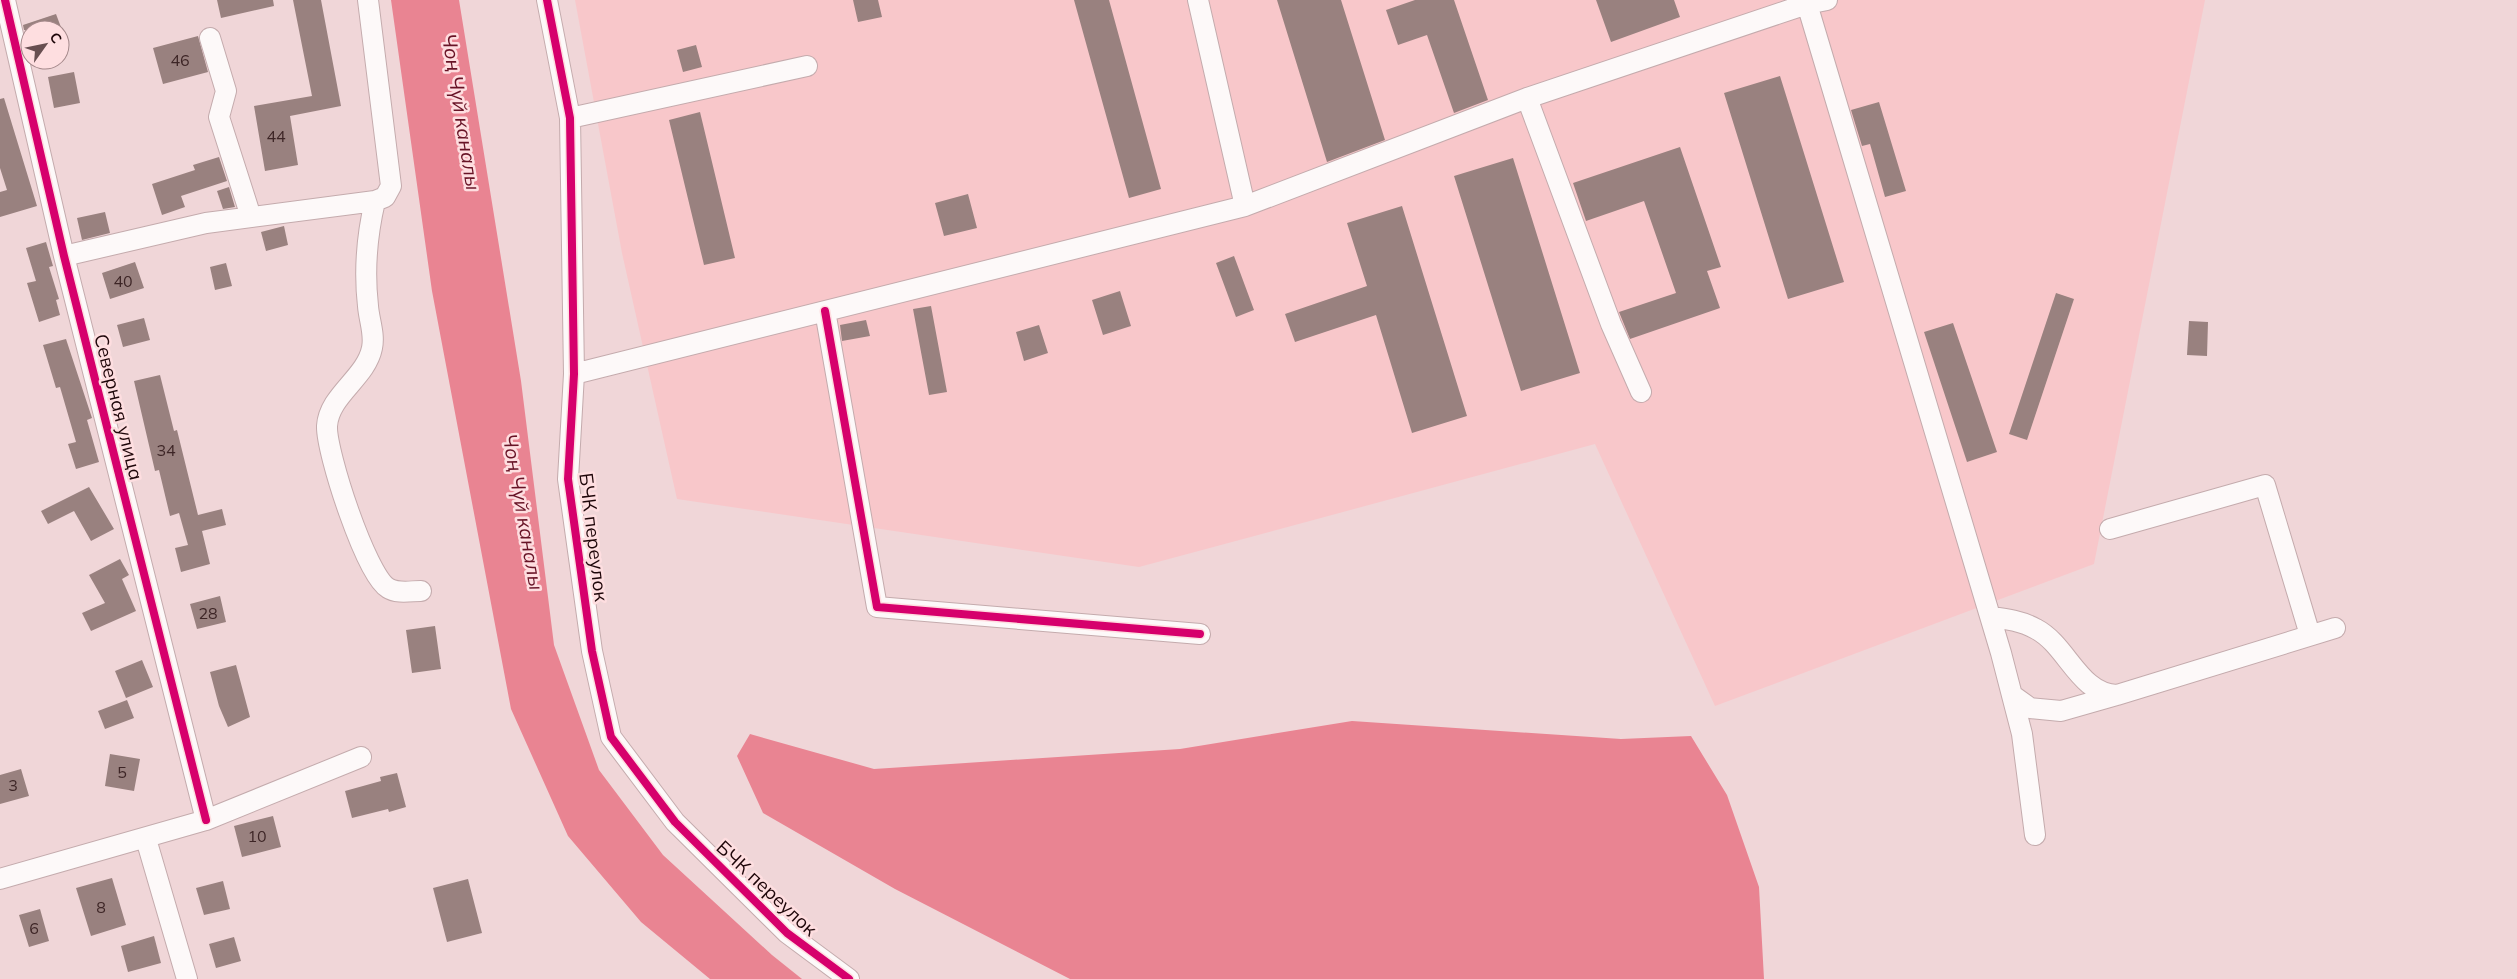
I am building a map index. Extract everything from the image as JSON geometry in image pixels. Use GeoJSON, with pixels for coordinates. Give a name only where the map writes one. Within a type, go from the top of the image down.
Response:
{"type":"FeatureCollection","features":[{"type":"Feature","properties":{"kind":"street","name":"Северная улица"},"geometry":{"type":"LineString","coordinates":[[5,0],[64,256],[206,820]]}},
{"type":"Feature","properties":{"kind":"street"},"geometry":{"type":"LineString","coordinates":[[64,256],[206,223],[376,201],[384,197],[391,186],[368,0]]}},
{"type":"Feature","properties":{"kind":"street","name":"БЧК переулок"},"geometry":{"type":"LineString","coordinates":[[547,0],[570,118],[574,374],[568,479],[592,651],[611,737],[675,822],[787,933],[849,979]]}},
{"type":"Feature","properties":{"kind":"street"},"geometry":{"type":"LineString","coordinates":[[1198,0],[1245,206]]}},
{"type":"Feature","properties":{"kind":"street"},"geometry":{"type":"LineString","coordinates":[[574,374],[1245,206],[1527,98],[1807,4],[1827,0]]}},
{"type":"Feature","properties":{"kind":"street"},"geometry":{"type":"LineString","coordinates":[[1807,4],[1991,617],[2022,734],[2035,835]]}},
{"type":"Feature","properties":{"kind":"street"},"geometry":{"type":"LineString","coordinates":[[210,38],[226,91],[219,117],[250,217]]}},
{"type":"Feature","properties":{"kind":"street"},"geometry":{"type":"LineString","coordinates":[[570,118],[807,66]]}},
{"type":"Feature","properties":{"kind":"street"},"geometry":{"type":"LineString","coordinates":[[1527,98],[1611,324],[1641,392]]}},
{"type":"Feature","properties":{"kind":"street"},"geometry":{"type":"LineString","coordinates":[[376,201],[368,230],[367,260],[368,306],[373,336],[372,348],[366,362],[331,411],[327,426],[338,475],[355,528],[379,579],[386,587],[394,591],[422,591]]}},
{"type":"Feature","properties":{"kind":"street"},"geometry":{"type":"LineString","coordinates":[[826,311],[877,607],[1200,634]]}},
{"type":"Feature","properties":{"kind":"street"},"geometry":{"type":"LineString","coordinates":[[2110,529],[2265,485],[2310,635]]}},
{"type":"Feature","properties":{"kind":"street"},"geometry":{"type":"LineString","coordinates":[[1991,617],[2018,621],[2036,629],[2054,642],[2094,689],[2104,695],[2117,696]]}},
{"type":"Feature","properties":{"kind":"street"},"geometry":{"type":"LineString","coordinates":[[2012,695],[2030,708],[2061,711],[2117,696],[2335,628]]}},
{"type":"Feature","properties":{"kind":"street"},"geometry":{"type":"LineString","coordinates":[[0,879],[146,839],[206,820],[362,758]]}},
{"type":"Feature","properties":{"kind":"street"},"geometry":{"type":"LineString","coordinates":[[146,839],[187,979]]}},
{"type":"Feature","properties":{"kind":"shaded area"},"geometry":{"type":"Polygon","coordinates":[[[575,0],[2205,0],[2094,564],[1715,706],[1595,444],[1139,567],[677,499],[622,253],[575,0]]]}},
{"type":"Feature","properties":{"kind":"water","name":"Чоң Чүй каналы"},"geometry":{"type":"Polygon","coordinates":[[[391,0],[459,0],[521,381],[554,645],[599,770],[663,855],[772,955],[802,979],[710,979],[641,922],[568,836],[511,709],[432,291],[391,0]]]}},
{"type":"Feature","properties":{"kind":"water"},"geometry":{"type":"Polygon","coordinates":[[[1352,721],[1621,739],[1691,736],[1727,795],[1759,887],[1764,979],[1070,979],[895,889],[763,813],[737,756],[750,734],[874,769],[1180,749],[1352,721]]]}},
{"type":"Feature","properties":{"kind":"building"},"geometry":{"type":"Polygon","coordinates":[[[217,0],[273,0],[274,6],[221,18],[217,0]]]}},
{"type":"Feature","properties":{"kind":"building"},"geometry":{"type":"Polygon","coordinates":[[[293,0],[321,0],[341,106],[290,116],[298,165],[265,171],[254,106],[312,96],[293,0]]]}},
{"type":"Feature","properties":{"kind":"building"},"geometry":{"type":"Polygon","coordinates":[[[853,0],[878,0],[882,17],[858,22],[853,0]]]}},
{"type":"Feature","properties":{"kind":"building"},"geometry":{"type":"Polygon","coordinates":[[[1074,0],[1109,0],[1161,189],[1129,198],[1074,0]]]}},
{"type":"Feature","properties":{"kind":"building"},"geometry":{"type":"Polygon","coordinates":[[[1277,0],[1341,0],[1385,140],[1327,162],[1277,0]]]}},
{"type":"Feature","properties":{"kind":"building"},"geometry":{"type":"Polygon","coordinates":[[[1415,0],[1454,0],[1488,100],[1454,113],[1427,35],[1398,45],[1386,10],[1415,0]]]}},
{"type":"Feature","properties":{"kind":"building"},"geometry":{"type":"Polygon","coordinates":[[[1596,0],[1674,0],[1680,17],[1611,42],[1596,0]]]}},
{"type":"Feature","properties":{"kind":"building"},"geometry":{"type":"Polygon","coordinates":[[[56,14],[58,20],[38,20],[56,14]]]}},
{"type":"Feature","properties":{"kind":"building"},"geometry":{"type":"Polygon","coordinates":[[[198,36],[208,72],[163,84],[153,48],[198,36]]]}},
{"type":"Feature","properties":{"kind":"building"},"geometry":{"type":"Polygon","coordinates":[[[696,45],[702,67],[683,72],[677,50],[696,45]]]}},
{"type":"Feature","properties":{"kind":"building"},"geometry":{"type":"Polygon","coordinates":[[[74,72],[80,103],[54,108],[48,77],[74,72]]]}},
{"type":"Feature","properties":{"kind":"building"},"geometry":{"type":"Polygon","coordinates":[[[1780,76],[1844,282],[1788,299],[1724,93],[1780,76]]]}},
{"type":"Feature","properties":{"kind":"building"},"geometry":{"type":"Polygon","coordinates":[[[4,98],[37,206],[0,217],[0,192],[7,190],[0,168],[0,99],[4,98]]]}},
{"type":"Feature","properties":{"kind":"building"},"geometry":{"type":"Polygon","coordinates":[[[1879,102],[1906,191],[1885,197],[1870,144],[1862,146],[1851,110],[1879,102]]]}},
{"type":"Feature","properties":{"kind":"building"},"geometry":{"type":"Polygon","coordinates":[[[700,112],[735,258],[704,265],[669,120],[700,112]]]}},
{"type":"Feature","properties":{"kind":"building"},"geometry":{"type":"Polygon","coordinates":[[[1680,147],[1721,267],[1707,271],[1720,308],[1630,339],[1619,312],[1676,293],[1644,201],[1586,221],[1573,183],[1680,147]]]}},
{"type":"Feature","properties":{"kind":"building"},"geometry":{"type":"Polygon","coordinates":[[[219,157],[227,181],[181,196],[185,207],[162,215],[152,184],[195,170],[193,165],[219,157]]]}},
{"type":"Feature","properties":{"kind":"building"},"geometry":{"type":"Polygon","coordinates":[[[1513,158],[1580,373],[1521,391],[1454,176],[1513,158]]]}},
{"type":"Feature","properties":{"kind":"building"},"geometry":{"type":"Polygon","coordinates":[[[229,187],[235,207],[223,209],[217,191],[229,187]]]}},
{"type":"Feature","properties":{"kind":"building"},"geometry":{"type":"Polygon","coordinates":[[[968,194],[977,228],[944,236],[935,203],[968,194]]]}},
{"type":"Feature","properties":{"kind":"building"},"geometry":{"type":"Polygon","coordinates":[[[1402,206],[1467,416],[1412,433],[1376,315],[1295,342],[1285,314],[1367,286],[1347,223],[1402,206]]]}},
{"type":"Feature","properties":{"kind":"building"},"geometry":{"type":"Polygon","coordinates":[[[105,212],[110,233],[82,240],[77,218],[105,212]]]}},
{"type":"Feature","properties":{"kind":"building"},"geometry":{"type":"Polygon","coordinates":[[[284,226],[288,245],[266,251],[261,232],[284,226]]]}},
{"type":"Feature","properties":{"kind":"building"},"geometry":{"type":"Polygon","coordinates":[[[46,242],[53,266],[49,267],[59,299],[56,300],[60,315],[39,322],[27,283],[36,281],[26,248],[46,242]]]}},
{"type":"Feature","properties":{"kind":"building"},"geometry":{"type":"Polygon","coordinates":[[[1234,256],[1254,310],[1236,317],[1216,263],[1234,256]]]}},
{"type":"Feature","properties":{"kind":"building"},"geometry":{"type":"Polygon","coordinates":[[[135,262],[144,288],[110,299],[102,273],[135,262]]]}},
{"type":"Feature","properties":{"kind":"building"},"geometry":{"type":"Polygon","coordinates":[[[226,263],[232,286],[215,290],[210,267],[226,263]]]}},
{"type":"Feature","properties":{"kind":"building"},"geometry":{"type":"Polygon","coordinates":[[[1120,291],[1131,326],[1103,335],[1092,300],[1120,291]]]}},
{"type":"Feature","properties":{"kind":"building"},"geometry":{"type":"Polygon","coordinates":[[[2056,293],[2074,299],[2027,440],[2009,434],[2056,293]]]}},
{"type":"Feature","properties":{"kind":"building"},"geometry":{"type":"Polygon","coordinates":[[[931,306],[947,392],[929,395],[913,309],[931,306]]]}},
{"type":"Feature","properties":{"kind":"building"},"geometry":{"type":"Polygon","coordinates":[[[144,318],[150,340],[123,347],[117,325],[144,318]]]}},
{"type":"Feature","properties":{"kind":"building"},"geometry":{"type":"Polygon","coordinates":[[[866,320],[870,336],[842,341],[840,325],[866,320]]]}},
{"type":"Feature","properties":{"kind":"building"},"geometry":{"type":"Polygon","coordinates":[[[2189,321],[2208,322],[2207,356],[2187,355],[2189,321]]]}},
{"type":"Feature","properties":{"kind":"building"},"geometry":{"type":"Polygon","coordinates":[[[1953,323],[1997,452],[1967,462],[1924,332],[1953,323]]]}},
{"type":"Feature","properties":{"kind":"building"},"geometry":{"type":"Polygon","coordinates":[[[1039,325],[1048,353],[1024,361],[1016,332],[1039,325]]]}},
{"type":"Feature","properties":{"kind":"building"},"geometry":{"type":"Polygon","coordinates":[[[66,339],[92,418],[87,420],[99,462],[76,469],[68,444],[76,442],[60,387],[56,388],[43,345],[66,339]]]}},
{"type":"Feature","properties":{"kind":"building"},"geometry":{"type":"Polygon","coordinates":[[[160,375],[174,431],[177,430],[198,515],[222,509],[226,525],[202,531],[210,564],[181,572],[175,548],[188,545],[179,513],[170,516],[159,470],[155,471],[134,381],[160,375]]]}},
{"type":"Feature","properties":{"kind":"building"},"geometry":{"type":"Polygon","coordinates":[[[89,487],[114,529],[91,541],[74,511],[48,524],[41,511],[89,487]]]}},
{"type":"Feature","properties":{"kind":"building"},"geometry":{"type":"Polygon","coordinates":[[[120,559],[129,575],[122,579],[136,611],[91,631],[82,613],[105,603],[89,575],[120,559]]]}},
{"type":"Feature","properties":{"kind":"building"},"geometry":{"type":"Polygon","coordinates":[[[220,596],[226,622],[197,629],[190,604],[220,596]]]}},
{"type":"Feature","properties":{"kind":"building"},"geometry":{"type":"Polygon","coordinates":[[[435,626],[441,669],[412,673],[406,630],[435,626]]]}},
{"type":"Feature","properties":{"kind":"building"},"geometry":{"type":"Polygon","coordinates":[[[142,660],[153,687],[126,698],[115,671],[142,660]]]}},
{"type":"Feature","properties":{"kind":"building"},"geometry":{"type":"Polygon","coordinates":[[[236,665],[250,717],[228,727],[219,706],[210,672],[236,665]]]}},
{"type":"Feature","properties":{"kind":"building"},"geometry":{"type":"Polygon","coordinates":[[[127,700],[134,718],[105,729],[98,711],[127,700]]]}},
{"type":"Feature","properties":{"kind":"building"},"geometry":{"type":"Polygon","coordinates":[[[110,754],[140,759],[134,791],[105,786],[110,754]]]}},
{"type":"Feature","properties":{"kind":"building"},"geometry":{"type":"Polygon","coordinates":[[[21,769],[29,796],[0,804],[0,775],[21,769]]]}},
{"type":"Feature","properties":{"kind":"building"},"geometry":{"type":"Polygon","coordinates":[[[397,773],[406,807],[389,812],[388,809],[352,818],[345,791],[381,781],[380,777],[397,773]]]}},
{"type":"Feature","properties":{"kind":"building"},"geometry":{"type":"Polygon","coordinates":[[[273,816],[281,847],[242,857],[234,826],[273,816]]]}},
{"type":"Feature","properties":{"kind":"building"},"geometry":{"type":"Polygon","coordinates":[[[112,878],[126,925],[91,936],[76,888],[112,878]]]}},
{"type":"Feature","properties":{"kind":"building"},"geometry":{"type":"Polygon","coordinates":[[[468,879],[482,933],[447,942],[433,888],[468,879]]]}},
{"type":"Feature","properties":{"kind":"building"},"geometry":{"type":"Polygon","coordinates":[[[223,881],[230,909],[204,915],[196,888],[223,881]]]}},
{"type":"Feature","properties":{"kind":"building"},"geometry":{"type":"Polygon","coordinates":[[[40,909],[49,941],[29,947],[19,915],[40,909]]]}},
{"type":"Feature","properties":{"kind":"building"},"geometry":{"type":"Polygon","coordinates":[[[154,936],[161,963],[128,972],[121,946],[154,936]]]}},
{"type":"Feature","properties":{"kind":"building"},"geometry":{"type":"Polygon","coordinates":[[[234,937],[241,961],[216,968],[209,944],[234,937]]]}},
{"type":"Feature","properties":{"kind":"cycle path"},"geometry":{"type":"LineString","coordinates":[[5,0],[64,256],[206,820]]}},
{"type":"Feature","properties":{"kind":"cycle path"},"geometry":{"type":"LineString","coordinates":[[547,0],[570,118],[574,374],[568,479],[592,651],[611,737],[675,822],[787,933],[849,979]]}},
{"type":"Feature","properties":{"kind":"cycle path"},"geometry":{"type":"LineString","coordinates":[[825,311],[877,607],[1200,634]]}}]}
